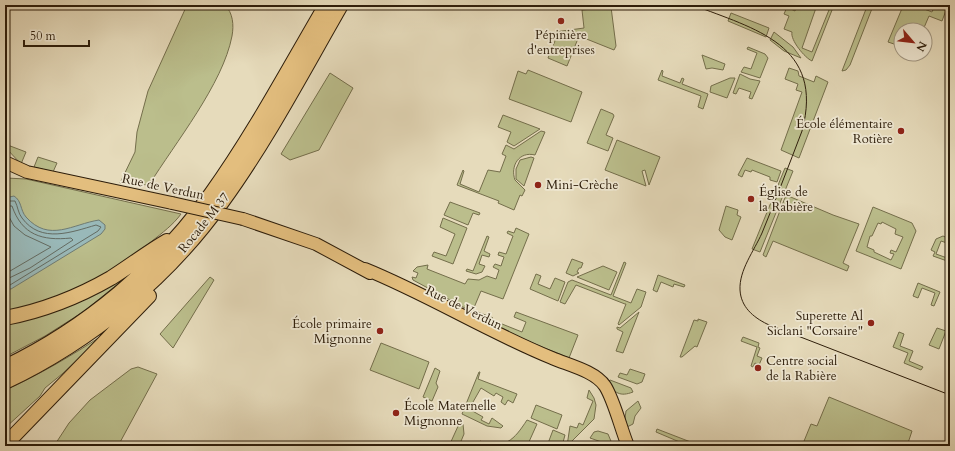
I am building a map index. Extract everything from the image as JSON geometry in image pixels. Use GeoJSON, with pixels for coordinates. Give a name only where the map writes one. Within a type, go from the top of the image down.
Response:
{"type":"FeatureCollection","features":[{"type":"Feature","properties":{"kind":"highway","name":"Rocade M 37"},"geometry":{"type":"LineString","coordinates":[[5,367],[54,340],[95,312],[133,281],[180,234],[230,167],[326,5]]}},
{"type":"Feature","properties":{"kind":"highway","name":"Rocade M 37"},"geometry":{"type":"LineString","coordinates":[[5,382],[46,361],[89,333],[130,302],[176,258],[212,216],[244,169],[341,5]]}},
{"type":"Feature","properties":{"kind":"highway"},"geometry":{"type":"LineString","coordinates":[[5,318],[51,305],[96,286],[180,234]]}},
{"type":"Feature","properties":{"kind":"highway"},"geometry":{"type":"LineString","coordinates":[[5,445],[148,297],[176,258]]}},
{"type":"Feature","properties":{"kind":"main road","name":"Rue de Verdun"},"geometry":{"type":"LineString","coordinates":[[5,162],[18,169],[243,219],[316,244],[365,269],[403,285],[471,321],[594,376],[605,386],[628,446]]}},
{"type":"Feature","properties":{"kind":"main road","name":"Rue de Verdun"},"geometry":{"type":"LineString","coordinates":[[5,170],[18,169]]}},
{"type":"Feature","properties":{"kind":"green space"},"geometry":{"type":"Polygon","coordinates":[[[187,5],[225,5],[228,8],[232,19],[233,28],[227,54],[209,93],[149,185],[120,183],[135,152],[137,132],[148,91],[187,5]]]}},
{"type":"Feature","properties":{"kind":"green space"},"geometry":{"type":"Polygon","coordinates":[[[796,5],[817,5],[802,48],[812,52],[831,5],[834,5],[812,61],[799,48],[793,39],[792,32],[784,29],[789,16],[784,14],[787,7],[795,11],[796,5]]]}},
{"type":"Feature","properties":{"kind":"green space"},"geometry":{"type":"Polygon","coordinates":[[[856,5],[873,6],[850,65],[846,70],[842,71],[866,9],[856,5]]]}},
{"type":"Feature","properties":{"kind":"green space"},"geometry":{"type":"Polygon","coordinates":[[[901,5],[914,5],[932,12],[935,5],[948,5],[942,21],[929,16],[926,22],[896,22],[903,6],[901,5]]]}},
{"type":"Feature","properties":{"kind":"green space"},"geometry":{"type":"Polygon","coordinates":[[[611,7],[616,46],[614,50],[579,36],[567,66],[548,58],[557,36],[554,35],[555,32],[584,28],[582,10],[611,7]]]}},
{"type":"Feature","properties":{"kind":"green space"},"geometry":{"type":"Polygon","coordinates":[[[731,13],[769,28],[766,37],[728,21],[731,13]]]}},
{"type":"Feature","properties":{"kind":"green space"},"geometry":{"type":"Polygon","coordinates":[[[893,30],[893,44],[888,42],[893,30]]]}},
{"type":"Feature","properties":{"kind":"green space"},"geometry":{"type":"Polygon","coordinates":[[[774,32],[793,47],[801,58],[784,51],[770,40],[774,32]]]}},
{"type":"Feature","properties":{"kind":"green space"},"geometry":{"type":"Polygon","coordinates":[[[748,47],[765,54],[768,58],[760,78],[741,72],[744,67],[751,69],[757,53],[747,49],[748,47]]]}},
{"type":"Feature","properties":{"kind":"green space"},"geometry":{"type":"Polygon","coordinates":[[[702,55],[725,64],[723,70],[712,68],[706,69],[702,55]]]}},
{"type":"Feature","properties":{"kind":"green space"},"geometry":{"type":"Polygon","coordinates":[[[789,68],[798,71],[799,76],[814,82],[816,76],[828,82],[799,158],[781,150],[802,92],[796,90],[798,84],[785,79],[789,68]]]}},
{"type":"Feature","properties":{"kind":"green space"},"geometry":{"type":"Polygon","coordinates":[[[528,70],[582,92],[571,122],[509,99],[518,71],[526,74],[528,70]]]}},
{"type":"Feature","properties":{"kind":"green space"},"geometry":{"type":"Polygon","coordinates":[[[662,70],[662,76],[680,83],[682,78],[684,79],[682,84],[708,94],[703,109],[698,107],[701,96],[658,80],[662,70]]]}},
{"type":"Feature","properties":{"kind":"green space"},"geometry":{"type":"Polygon","coordinates":[[[330,73],[353,88],[319,150],[290,160],[281,154],[330,73]]]}},
{"type":"Feature","properties":{"kind":"green space"},"geometry":{"type":"Polygon","coordinates":[[[740,74],[750,79],[760,81],[752,99],[749,98],[751,92],[739,88],[736,94],[733,93],[740,74]]]}},
{"type":"Feature","properties":{"kind":"green space"},"geometry":{"type":"Polygon","coordinates":[[[730,78],[735,78],[727,98],[710,92],[711,86],[730,78]]]}},
{"type":"Feature","properties":{"kind":"green space"},"geometry":{"type":"Polygon","coordinates":[[[601,109],[613,114],[614,116],[606,135],[613,138],[608,151],[587,143],[601,109]]]}},
{"type":"Feature","properties":{"kind":"green space"},"geometry":{"type":"Polygon","coordinates":[[[503,115],[540,129],[514,146],[507,142],[511,132],[498,127],[503,115]]]}},
{"type":"Feature","properties":{"kind":"green space"},"geometry":{"type":"Polygon","coordinates":[[[541,131],[545,132],[535,155],[529,154],[520,157],[515,165],[515,180],[525,190],[522,196],[520,195],[514,210],[498,203],[499,201],[457,185],[463,170],[460,184],[479,192],[488,170],[500,172],[506,156],[502,154],[506,145],[514,149],[541,131]]]}},
{"type":"Feature","properties":{"kind":"green space"},"geometry":{"type":"Polygon","coordinates":[[[617,140],[660,157],[649,185],[645,170],[642,171],[646,186],[605,170],[617,140]]]}},
{"type":"Feature","properties":{"kind":"green space"},"geometry":{"type":"Polygon","coordinates":[[[5,144],[26,152],[21,164],[5,147],[5,144]]]}},
{"type":"Feature","properties":{"kind":"green space"},"geometry":{"type":"Polygon","coordinates":[[[38,157],[57,163],[53,172],[34,167],[38,157]]]}},
{"type":"Feature","properties":{"kind":"green space"},"geometry":{"type":"Polygon","coordinates":[[[531,157],[534,158],[524,186],[516,179],[516,169],[520,160],[531,157]]]}},
{"type":"Feature","properties":{"kind":"green space"},"geometry":{"type":"Polygon","coordinates":[[[747,158],[781,171],[777,182],[770,180],[770,177],[752,170],[751,172],[745,170],[742,177],[738,175],[747,158]]]}},
{"type":"Feature","properties":{"kind":"green space"},"geometry":{"type":"Polygon","coordinates":[[[785,168],[793,171],[760,252],[752,249],[785,168]]]}},
{"type":"Feature","properties":{"kind":"green space"},"geometry":{"type":"Polygon","coordinates":[[[6,178],[26,179],[181,214],[167,229],[119,266],[83,286],[64,294],[5,312],[6,178]]]}},
{"type":"Feature","properties":{"kind":"green space"},"geometry":{"type":"Polygon","coordinates":[[[786,195],[833,215],[859,224],[843,263],[849,266],[847,271],[773,241],[766,257],[763,255],[786,195]]]}},
{"type":"Feature","properties":{"kind":"green space"},"geometry":{"type":"Polygon","coordinates":[[[450,202],[480,213],[479,215],[473,213],[468,225],[444,215],[450,202]]]}},
{"type":"Feature","properties":{"kind":"green space"},"geometry":{"type":"Polygon","coordinates":[[[726,206],[738,210],[737,215],[741,217],[732,240],[725,237],[719,230],[726,206]]]}},
{"type":"Feature","properties":{"kind":"green space"},"geometry":{"type":"Polygon","coordinates":[[[873,207],[912,223],[916,231],[901,269],[856,251],[873,207]],[[882,222],[881,224],[878,223],[872,236],[870,236],[867,247],[891,260],[894,254],[890,253],[891,250],[896,252],[903,237],[895,234],[896,229],[882,222]]]}},
{"type":"Feature","properties":{"kind":"green space"},"geometry":{"type":"Polygon","coordinates":[[[443,218],[467,228],[453,264],[432,256],[434,252],[446,256],[455,234],[440,227],[443,218]]]}},
{"type":"Feature","properties":{"kind":"green space"},"geometry":{"type":"Polygon","coordinates":[[[516,228],[529,234],[503,299],[481,291],[473,310],[493,318],[489,321],[413,280],[412,277],[416,278],[418,273],[413,271],[417,267],[428,265],[427,269],[465,284],[468,279],[479,280],[487,276],[496,279],[499,270],[493,267],[495,264],[501,266],[504,257],[498,255],[499,252],[506,254],[513,236],[507,233],[508,231],[514,233],[516,228]]]}},
{"type":"Feature","properties":{"kind":"green space"},"geometry":{"type":"Polygon","coordinates":[[[487,236],[489,237],[484,251],[490,254],[489,257],[482,255],[479,264],[485,266],[482,272],[476,274],[466,271],[467,269],[473,271],[487,236]]]}},
{"type":"Feature","properties":{"kind":"green space"},"geometry":{"type":"Polygon","coordinates":[[[943,236],[950,239],[950,244],[941,241],[936,254],[950,259],[950,262],[933,256],[935,252],[931,250],[936,239],[943,236]]]}},
{"type":"Feature","properties":{"kind":"green space"},"geometry":{"type":"Polygon","coordinates":[[[572,259],[583,263],[577,272],[579,273],[573,276],[566,273],[572,259]]]}},
{"type":"Feature","properties":{"kind":"green space"},"geometry":{"type":"Polygon","coordinates":[[[624,262],[626,263],[613,296],[631,303],[637,289],[646,292],[641,307],[619,325],[618,324],[626,304],[576,285],[565,304],[560,302],[568,282],[572,280],[611,295],[624,262]]]}},
{"type":"Feature","properties":{"kind":"green space"},"geometry":{"type":"Polygon","coordinates":[[[603,266],[617,272],[609,290],[577,277],[603,266]]]}},
{"type":"Feature","properties":{"kind":"green space"},"geometry":{"type":"Polygon","coordinates":[[[129,273],[129,275],[83,312],[45,336],[5,357],[5,321],[129,273]]]}},
{"type":"Feature","properties":{"kind":"green space"},"geometry":{"type":"Polygon","coordinates":[[[536,274],[541,276],[538,284],[550,289],[555,278],[565,282],[558,301],[530,289],[536,274]]]}},
{"type":"Feature","properties":{"kind":"green space"},"geometry":{"type":"Polygon","coordinates":[[[658,275],[685,285],[684,287],[674,284],[673,287],[661,282],[657,292],[653,290],[658,275]]]}},
{"type":"Feature","properties":{"kind":"green space"},"geometry":{"type":"Polygon","coordinates":[[[210,277],[214,280],[173,348],[160,334],[210,277]]]}},
{"type":"Feature","properties":{"kind":"green space"},"geometry":{"type":"Polygon","coordinates":[[[918,283],[940,292],[934,306],[931,305],[935,293],[922,288],[918,298],[913,296],[918,283]]]}},
{"type":"Feature","properties":{"kind":"green space"},"geometry":{"type":"Polygon","coordinates":[[[516,312],[578,335],[569,358],[489,325],[502,324],[522,332],[526,322],[514,317],[516,312]]]}},
{"type":"Feature","properties":{"kind":"green space"},"geometry":{"type":"Polygon","coordinates":[[[639,312],[623,353],[616,351],[623,332],[617,329],[617,327],[620,328],[639,312]]]}},
{"type":"Feature","properties":{"kind":"green space"},"geometry":{"type":"Polygon","coordinates":[[[698,319],[707,322],[697,347],[695,346],[680,357],[694,320],[698,321],[698,319]]]}},
{"type":"Feature","properties":{"kind":"green space"},"geometry":{"type":"Polygon","coordinates":[[[937,328],[946,331],[939,349],[929,345],[937,328]]]}},
{"type":"Feature","properties":{"kind":"green space"},"geometry":{"type":"Polygon","coordinates":[[[899,332],[904,334],[900,346],[913,351],[909,361],[923,367],[921,370],[904,363],[908,353],[893,347],[899,332]]]}},
{"type":"Feature","properties":{"kind":"green space"},"geometry":{"type":"Polygon","coordinates":[[[103,335],[45,388],[40,396],[5,428],[5,390],[55,365],[103,335]]]}},
{"type":"Feature","properties":{"kind":"green space"},"geometry":{"type":"Polygon","coordinates":[[[743,337],[759,343],[758,347],[760,348],[757,356],[762,358],[759,365],[755,363],[753,367],[751,366],[757,347],[741,341],[743,337]]]}},
{"type":"Feature","properties":{"kind":"green space"},"geometry":{"type":"Polygon","coordinates":[[[381,343],[429,362],[419,389],[370,370],[381,343]]]}},
{"type":"Feature","properties":{"kind":"green space"},"geometry":{"type":"Polygon","coordinates":[[[138,367],[157,374],[118,446],[54,446],[69,423],[90,400],[131,369],[138,367]]]}},
{"type":"Feature","properties":{"kind":"green space"},"geometry":{"type":"Polygon","coordinates":[[[435,368],[440,371],[436,383],[438,387],[432,401],[423,397],[435,368]]]}},
{"type":"Feature","properties":{"kind":"green space"},"geometry":{"type":"Polygon","coordinates":[[[630,369],[645,374],[642,382],[637,384],[618,377],[620,373],[627,375],[630,369]]]}},
{"type":"Feature","properties":{"kind":"green space"},"geometry":{"type":"Polygon","coordinates":[[[479,372],[478,379],[517,394],[513,403],[508,400],[505,405],[501,402],[503,397],[496,393],[494,396],[481,388],[469,409],[483,417],[481,420],[489,424],[492,418],[503,426],[501,428],[487,426],[462,414],[479,372]]]}},
{"type":"Feature","properties":{"kind":"green space"},"geometry":{"type":"Polygon","coordinates":[[[610,380],[631,388],[633,392],[621,394],[615,392],[607,383],[610,380]]]}},
{"type":"Feature","properties":{"kind":"green space"},"geometry":{"type":"Polygon","coordinates":[[[589,390],[596,405],[594,419],[567,446],[570,426],[577,428],[579,423],[583,425],[593,401],[587,398],[589,390]]]}},
{"type":"Feature","properties":{"kind":"green space"},"geometry":{"type":"Polygon","coordinates":[[[829,397],[912,431],[907,446],[802,446],[811,424],[817,426],[829,397]]]}},
{"type":"Feature","properties":{"kind":"green space"},"geometry":{"type":"Polygon","coordinates":[[[638,401],[641,408],[635,416],[633,424],[627,427],[625,418],[626,411],[638,401]]]}},
{"type":"Feature","properties":{"kind":"green space"},"geometry":{"type":"Polygon","coordinates":[[[536,405],[562,415],[557,429],[531,418],[536,405]]]}},
{"type":"Feature","properties":{"kind":"green space"},"geometry":{"type":"Polygon","coordinates":[[[527,420],[537,424],[528,444],[524,443],[523,446],[478,446],[480,441],[489,444],[502,444],[508,441],[518,433],[527,420]]]}},
{"type":"Feature","properties":{"kind":"green space"},"geometry":{"type":"Polygon","coordinates":[[[459,424],[463,424],[464,434],[459,446],[449,446],[459,424]]]}},
{"type":"Feature","properties":{"kind":"green space"},"geometry":{"type":"Polygon","coordinates":[[[657,429],[701,446],[689,446],[656,432],[657,429]]]}},
{"type":"Feature","properties":{"kind":"green space"},"geometry":{"type":"Polygon","coordinates":[[[553,430],[565,435],[562,446],[547,446],[553,430]]]}},
{"type":"Feature","properties":{"kind":"green space"},"geometry":{"type":"Polygon","coordinates":[[[598,431],[608,434],[613,446],[590,438],[594,432],[598,431]]]}},
{"type":"Feature","properties":{"kind":"water"},"geometry":{"type":"Polygon","coordinates":[[[14,196],[17,198],[26,217],[35,225],[43,229],[61,230],[99,220],[105,225],[105,229],[101,234],[11,289],[5,289],[5,198],[14,196]]]}},
{"type":"Feature","properties":{"kind":"tram line"},"geometry":{"type":"LineString","coordinates":[[693,5],[761,33],[779,45],[794,60],[803,78],[806,102],[802,131],[762,233],[744,268],[740,283],[740,290],[745,306],[753,315],[767,324],[950,395]]}},
{"type":"Feature","properties":{"kind":"place","name":"Pépinière d'entreprises"},"geometry":{"type":"Point","coordinates":[561,21]}},
{"type":"Feature","properties":{"kind":"place","name":"École élémentaire Rotière"},"geometry":{"type":"Point","coordinates":[901,131]}},
{"type":"Feature","properties":{"kind":"place","name":"Mini-Crèche"},"geometry":{"type":"Point","coordinates":[538,185]}},
{"type":"Feature","properties":{"kind":"place","name":"Église de la Rabière"},"geometry":{"type":"Point","coordinates":[751,199]}},
{"type":"Feature","properties":{"kind":"place","name":"Superette Al Siclani \"Corsaire\""},"geometry":{"type":"Point","coordinates":[871,323]}},
{"type":"Feature","properties":{"kind":"place","name":"École primaire Mignonne"},"geometry":{"type":"Point","coordinates":[380,331]}},
{"type":"Feature","properties":{"kind":"place","name":"Centre social de la Rabière"},"geometry":{"type":"Point","coordinates":[758,368]}},
{"type":"Feature","properties":{"kind":"place","name":"École Maternelle Mignonne"},"geometry":{"type":"Point","coordinates":[396,413]}}]}
